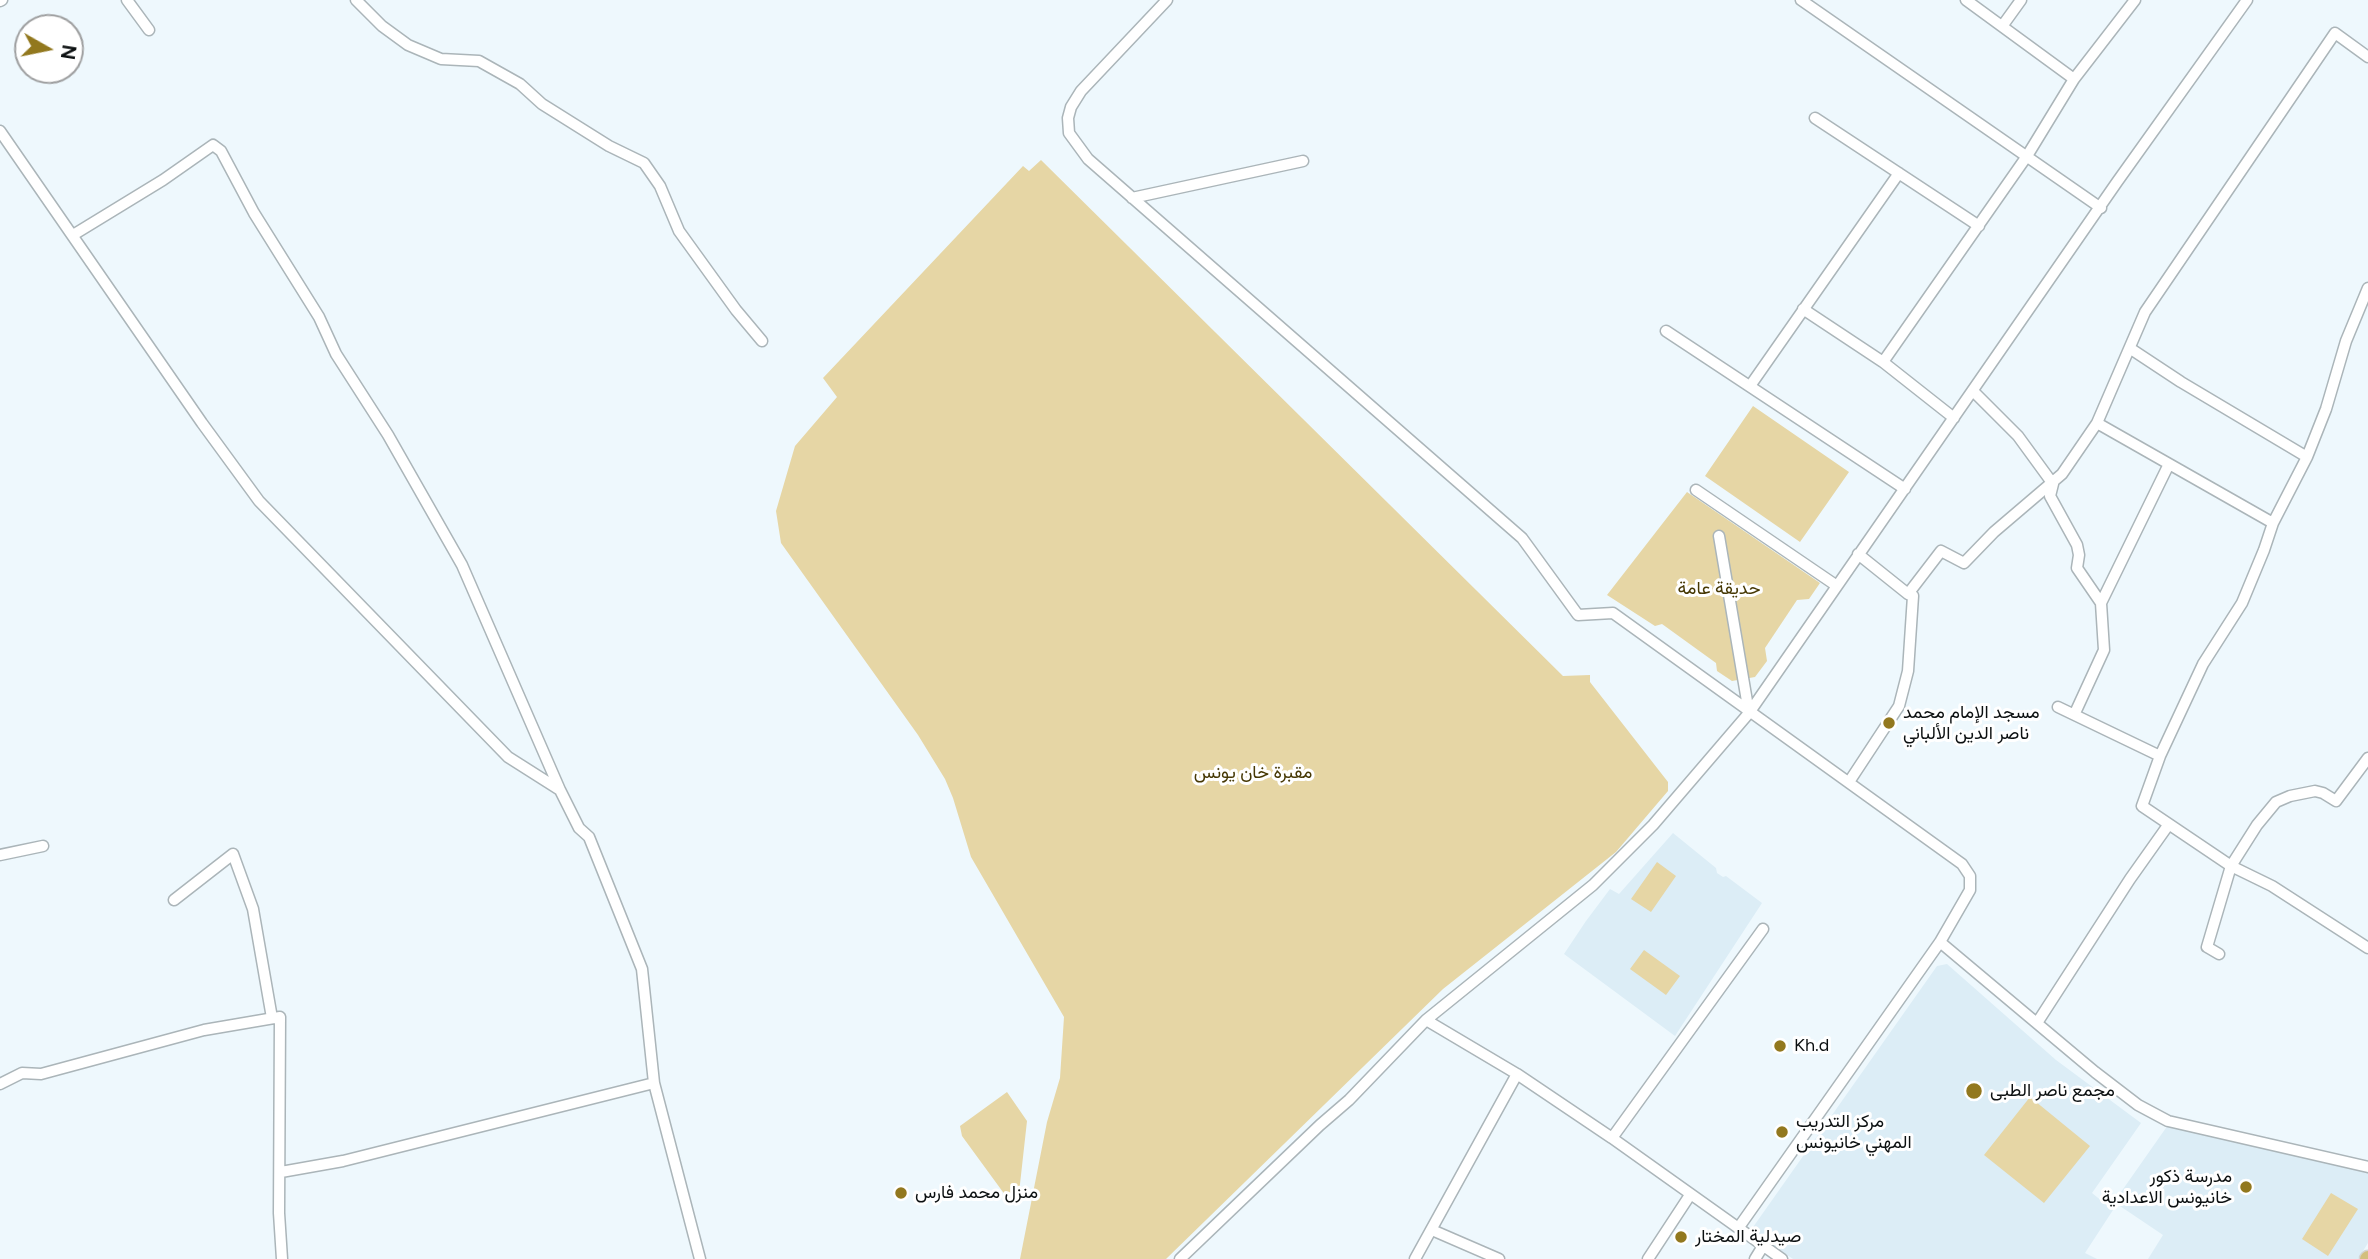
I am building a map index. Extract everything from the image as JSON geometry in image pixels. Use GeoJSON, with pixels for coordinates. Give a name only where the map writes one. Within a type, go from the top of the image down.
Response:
{"type":"FeatureCollection","features":[{"type":"Feature","properties":{"kind":"street"},"geometry":{"type":"LineString","coordinates":[[127,0],[149,30]]}},
{"type":"Feature","properties":{"kind":"street"},"geometry":{"type":"LineString","coordinates":[[356,0],[382,26],[408,45],[442,59],[479,61],[520,84],[542,104],[609,146],[644,163],[660,186],[679,231],[762,341]]}},
{"type":"Feature","properties":{"kind":"street"},"geometry":{"type":"LineString","coordinates":[[1167,0],[1081,91],[1071,107],[1068,118],[1069,132],[1088,159],[1522,538],[1578,615],[1613,613],[1962,864],[1969,876],[1970,890],[1940,942],[1739,1227]]}},
{"type":"Feature","properties":{"kind":"street"},"geometry":{"type":"LineString","coordinates":[[1801,0],[2101,208]]}},
{"type":"Feature","properties":{"kind":"street"},"geometry":{"type":"LineString","coordinates":[[1966,0],[2074,79]]}},
{"type":"Feature","properties":{"kind":"street"},"geometry":{"type":"LineString","coordinates":[[2003,25],[2021,0]]}},
{"type":"Feature","properties":{"kind":"street"},"geometry":{"type":"LineString","coordinates":[[1883,362],[2027,156],[2074,79],[2136,0]]}},
{"type":"Feature","properties":{"kind":"street"},"geometry":{"type":"LineString","coordinates":[[1180,1259],[1349,1100],[1426,1020],[1593,885],[1653,825],[1749,713],[2246,0]]}},
{"type":"Feature","properties":{"kind":"street"},"geometry":{"type":"LineString","coordinates":[[1908,594],[1941,551],[1964,563],[1994,532],[2062,474],[2096,423],[2145,312],[2335,33],[2368,57]]}},
{"type":"Feature","properties":{"kind":"street"},"geometry":{"type":"LineString","coordinates":[[1815,118],[1979,226]]}},
{"type":"Feature","properties":{"kind":"street"},"geometry":{"type":"LineString","coordinates":[[0,131],[259,501],[508,757],[560,790]]}},
{"type":"Feature","properties":{"kind":"street"},"geometry":{"type":"LineString","coordinates":[[73,235],[163,180],[213,145],[221,151],[254,213],[318,317],[336,354],[388,435],[461,565],[560,790],[579,828],[589,837],[642,970],[654,1083],[700,1259]]}},
{"type":"Feature","properties":{"kind":"street"},"geometry":{"type":"LineString","coordinates":[[1132,198],[1303,161]]}},
{"type":"Feature","properties":{"kind":"street"},"geometry":{"type":"LineString","coordinates":[[1750,386],[1899,173]]}},
{"type":"Feature","properties":{"kind":"street"},"geometry":{"type":"LineString","coordinates":[[2368,288],[2346,341],[2326,409],[2307,457],[2273,523],[2242,603],[2203,664],[2160,756],[2141,806],[2231,866],[2272,886],[2368,948]]}},
{"type":"Feature","properties":{"kind":"street"},"geometry":{"type":"LineString","coordinates":[[1803,309],[1883,362],[1954,418]]}},
{"type":"Feature","properties":{"kind":"street"},"geometry":{"type":"LineString","coordinates":[[1666,331],[1905,489]]}},
{"type":"Feature","properties":{"kind":"street"},"geometry":{"type":"LineString","coordinates":[[2131,348],[2181,382],[2307,457]]}},
{"type":"Feature","properties":{"kind":"street"},"geometry":{"type":"LineString","coordinates":[[1973,391],[2018,436],[2053,484]]}},
{"type":"Feature","properties":{"kind":"street"},"geometry":{"type":"LineString","coordinates":[[2096,423],[2273,523]]}},
{"type":"Feature","properties":{"kind":"street"},"geometry":{"type":"LineString","coordinates":[[2075,713],[2104,650],[2101,603],[2169,464]]}},
{"type":"Feature","properties":{"kind":"street"},"geometry":{"type":"LineString","coordinates":[[2053,484],[2050,496],[2077,545],[2077,568],[2101,603]]}},
{"type":"Feature","properties":{"kind":"street"},"geometry":{"type":"LineString","coordinates":[[1696,489],[1837,586]]}},
{"type":"Feature","properties":{"kind":"street"},"geometry":{"type":"LineString","coordinates":[[1719,536],[1749,713]]}},
{"type":"Feature","properties":{"kind":"street"},"geometry":{"type":"LineString","coordinates":[[1849,782],[1899,706],[1908,671],[1913,596],[1858,554]]}},
{"type":"Feature","properties":{"kind":"street"},"geometry":{"type":"LineString","coordinates":[[2058,707],[2160,756]]}},
{"type":"Feature","properties":{"kind":"street"},"geometry":{"type":"LineString","coordinates":[[2220,954],[2207,947],[2231,866],[2257,825],[2276,802],[2290,796],[2315,791],[2336,801],[2368,758]]}},
{"type":"Feature","properties":{"kind":"street"},"geometry":{"type":"LineString","coordinates":[[2037,1023],[2169,824]]}},
{"type":"Feature","properties":{"kind":"street"},"geometry":{"type":"LineString","coordinates":[[0,855],[43,846]]}},
{"type":"Feature","properties":{"kind":"street"},"geometry":{"type":"LineString","coordinates":[[174,900],[233,854],[253,909],[272,1018]]}},
{"type":"Feature","properties":{"kind":"street"},"geometry":{"type":"LineString","coordinates":[[1612,1138],[1763,929]]}},
{"type":"Feature","properties":{"kind":"street"},"geometry":{"type":"LineString","coordinates":[[1940,942],[2126,1096],[2168,1121],[2368,1167]]}},
{"type":"Feature","properties":{"kind":"street"},"geometry":{"type":"LineString","coordinates":[[0,1084],[22,1073],[41,1074],[204,1030],[280,1017],[279,1213],[282,1259]]}},
{"type":"Feature","properties":{"kind":"street"},"geometry":{"type":"LineString","coordinates":[[1426,1020],[1517,1074],[1782,1259]]}},
{"type":"Feature","properties":{"kind":"street"},"geometry":{"type":"LineString","coordinates":[[1415,1259],[1517,1074]]}},
{"type":"Feature","properties":{"kind":"street"},"geometry":{"type":"LineString","coordinates":[[281,1172],[343,1161],[654,1083]]}},
{"type":"Feature","properties":{"kind":"street"},"geometry":{"type":"LineString","coordinates":[[1653,1257],[1690,1195]]}},
{"type":"Feature","properties":{"kind":"street"},"geometry":{"type":"LineString","coordinates":[[1432,1230],[1499,1259]]}},
{"type":"Feature","properties":{"kind":"street"},"geometry":{"type":"LineString","coordinates":[[1755,1259],[1763,1246]]}},
{"type":"Feature","properties":{"kind":"shaded area"},"geometry":{"type":"Polygon","coordinates":[[[1673,833],[1716,868],[1717,873],[1726,876],[1762,903],[1675,1036],[1564,954],[1610,889],[1619,894],[1673,833]]]}},
{"type":"Feature","properties":{"kind":"shaded area","name":"مجمع ناصر الطبى"},"geometry":{"type":"Polygon","coordinates":[[[1947,964],[2056,1060],[2141,1123],[2092,1193],[2113,1210],[2085,1253],[2097,1259],[1793,1259],[1751,1230],[1937,966],[1947,964]]]}},
{"type":"Feature","properties":{"kind":"shaded area","name":"مدرسة ذكور خانيونس الاعدادية"},"geometry":{"type":"Polygon","coordinates":[[[2168,1125],[2368,1172],[2368,1243],[2358,1259],[2148,1259],[2163,1235],[2114,1202],[2168,1125]]]}},
{"type":"Feature","properties":{"kind":"green space","name":"مقبرة خان يونس"},"geometry":{"type":"Polygon","coordinates":[[[1041,160],[1563,676],[1590,675],[1590,682],[1668,782],[1668,791],[1616,852],[1443,989],[1166,1259],[1020,1259],[1047,1122],[1060,1078],[1064,1017],[971,857],[945,779],[918,735],[781,543],[776,511],[795,446],[837,397],[823,378],[1023,166],[1029,171],[1041,160]]]}},
{"type":"Feature","properties":{"kind":"green space"},"geometry":{"type":"Polygon","coordinates":[[[1753,406],[1849,472],[1800,542],[1705,476],[1753,406]]]}},
{"type":"Feature","properties":{"kind":"green space","name":"حديقة عامة"},"geometry":{"type":"Polygon","coordinates":[[[1687,492],[1820,583],[1809,599],[1797,600],[1765,648],[1767,661],[1755,677],[1732,681],[1717,671],[1716,663],[1662,624],[1655,626],[1607,595],[1687,492]]]}},
{"type":"Feature","properties":{"kind":"green space"},"geometry":{"type":"Polygon","coordinates":[[[1657,862],[1676,876],[1651,912],[1631,899],[1657,862]]]}},
{"type":"Feature","properties":{"kind":"green space"},"geometry":{"type":"Polygon","coordinates":[[[1644,950],[1680,976],[1666,995],[1630,969],[1644,950]]]}},
{"type":"Feature","properties":{"kind":"green space"},"geometry":{"type":"Polygon","coordinates":[[[1007,1092],[1027,1121],[1019,1193],[1008,1199],[962,1136],[960,1126],[1007,1092]]]}},
{"type":"Feature","properties":{"kind":"green space"},"geometry":{"type":"Polygon","coordinates":[[[2030,1097],[2090,1146],[2044,1203],[1984,1155],[2030,1097]]]}},
{"type":"Feature","properties":{"kind":"green space"},"geometry":{"type":"Polygon","coordinates":[[[2331,1193],[2358,1209],[2328,1256],[2302,1239],[2331,1193]]]}},
{"type":"Feature","properties":{"kind":"place","name":"مسجد الإمام محمد ناصر الدين الألباني"},"geometry":{"type":"Point","coordinates":[1889,723]}},
{"type":"Feature","properties":{"kind":"place","name":"Kh.d"},"geometry":{"type":"Point","coordinates":[1780,1046]}},
{"type":"Feature","properties":{"kind":"place","name":"مجمع ناصر الطبى"},"geometry":{"type":"Point","coordinates":[1974,1091]}},
{"type":"Feature","properties":{"kind":"place","name":"مركز التدريب المهني خانيونس"},"geometry":{"type":"Point","coordinates":[1782,1132]}},
{"type":"Feature","properties":{"kind":"place","name":"مدرسة ذكور خانيونس الاعدادية"},"geometry":{"type":"Point","coordinates":[2246,1187]}},
{"type":"Feature","properties":{"kind":"place","name":"منزل محمد فارس"},"geometry":{"type":"Point","coordinates":[901,1193]}},
{"type":"Feature","properties":{"kind":"place","name":"صيدلية المختار"},"geometry":{"type":"Point","coordinates":[1681,1237]}}]}
